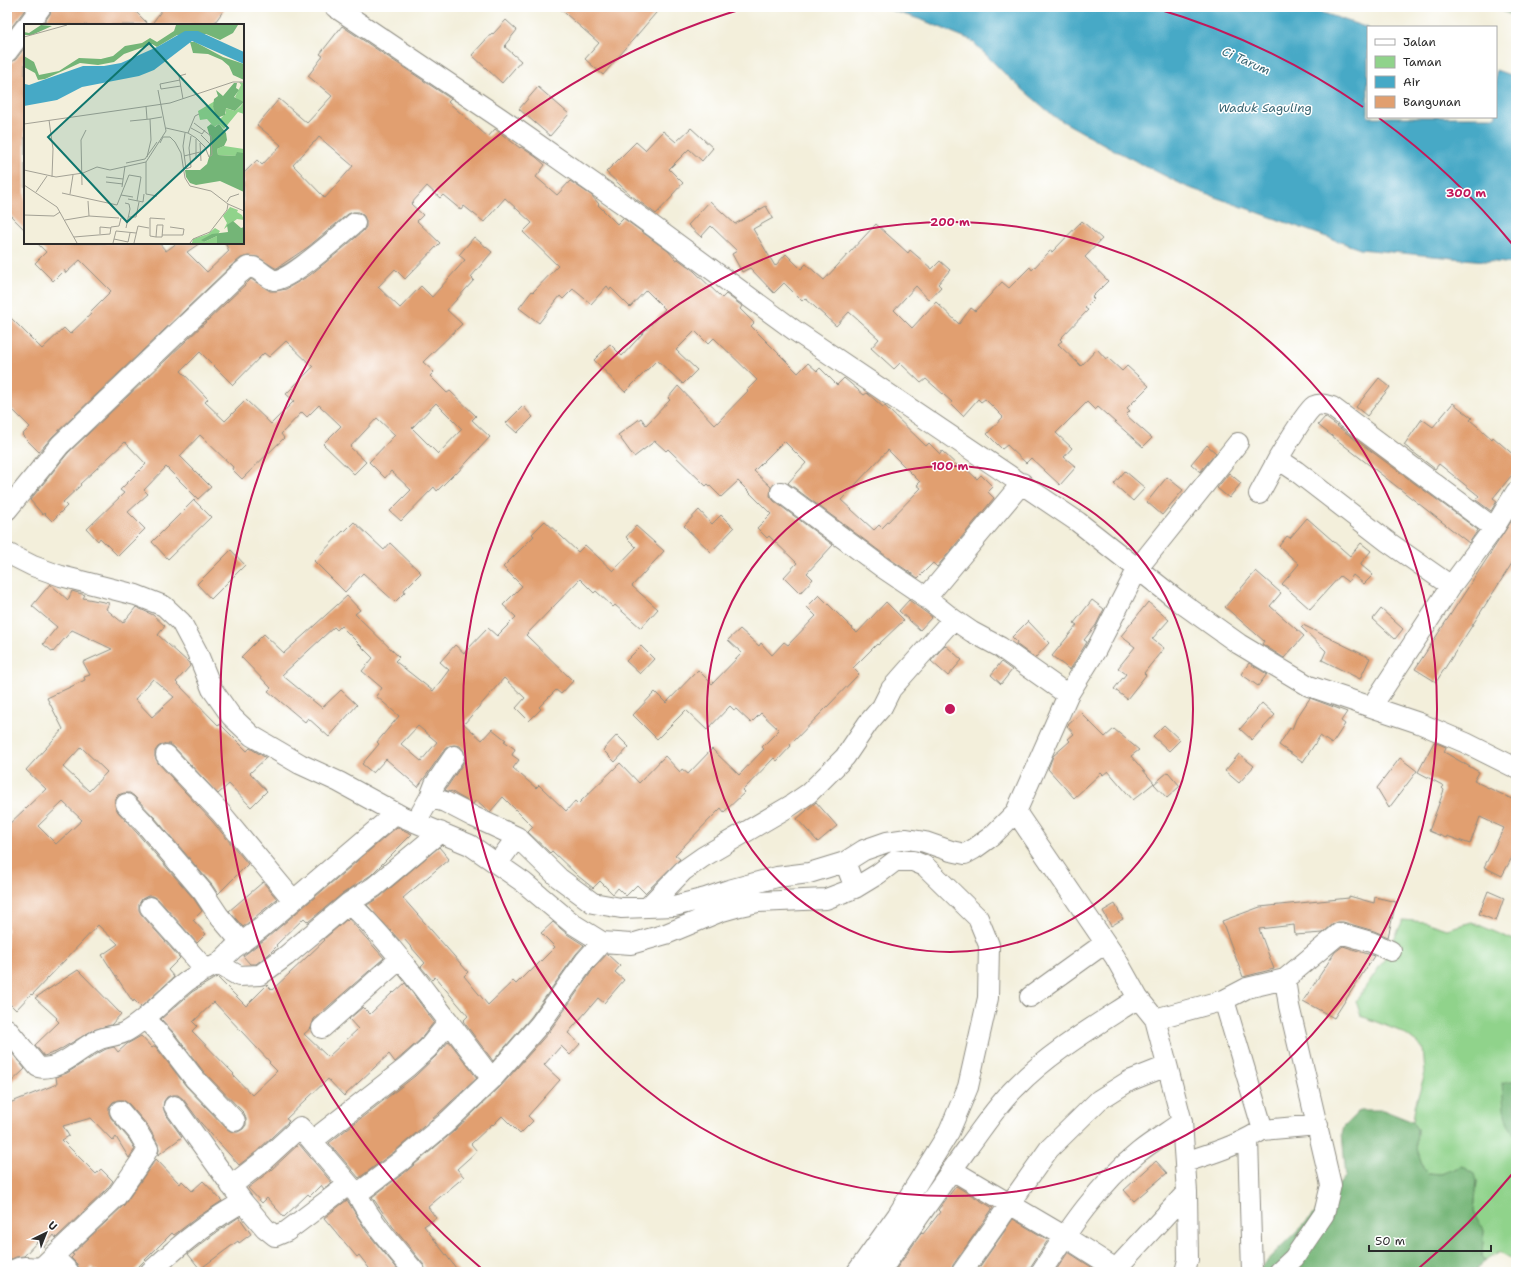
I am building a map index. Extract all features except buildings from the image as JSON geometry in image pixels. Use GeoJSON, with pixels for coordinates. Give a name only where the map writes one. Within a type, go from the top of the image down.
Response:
{"type":"FeatureCollection","features":[{"type":"Feature","properties":{"kind":"street"},"geometry":{"type":"LineString","coordinates":[[29,24],[41,7]]}},
{"type":"Feature","properties":{"kind":"street"},"geometry":{"type":"LineString","coordinates":[[335,7],[500,118],[602,189],[686,249],[794,330],[1078,522],[1176,599],[1239,644],[1309,686],[1372,706],[1433,729],[1466,743],[1516,768]]}},
{"type":"Feature","properties":{"kind":"street"},"geometry":{"type":"LineString","coordinates":[[7,52],[24,29]]}},
{"type":"Feature","properties":{"kind":"street"},"geometry":{"type":"LineString","coordinates":[[7,510],[60,445],[239,274],[248,267],[253,266],[272,280],[279,280],[302,266],[355,222]]}},
{"type":"Feature","properties":{"kind":"street"},"geometry":{"type":"LineString","coordinates":[[1259,494],[1278,459],[1306,415],[1314,406],[1323,404],[1332,407],[1494,528]]}},
{"type":"Feature","properties":{"kind":"street"},"geometry":{"type":"LineString","coordinates":[[430,797],[445,802],[516,837],[559,878],[592,903],[621,908],[674,906],[777,877],[809,873],[844,862],[864,850],[887,842],[907,839],[924,842],[965,854],[992,836],[1016,812],[1068,695],[1096,650],[1138,568],[1238,443]]}},
{"type":"Feature","properties":{"kind":"street"},"geometry":{"type":"LineString","coordinates":[[1278,459],[1296,471],[1388,542],[1451,586]]}},
{"type":"Feature","properties":{"kind":"street"},"geometry":{"type":"LineString","coordinates":[[926,598],[1022,483]]}},
{"type":"Feature","properties":{"kind":"street"},"geometry":{"type":"LineString","coordinates":[[781,492],[953,619],[972,632],[1000,647],[1068,695]]}},
{"type":"Feature","properties":{"kind":"street"},"geometry":{"type":"LineString","coordinates":[[1372,706],[1451,586],[1494,528],[1516,492]]}},
{"type":"Feature","properties":{"kind":"street"},"geometry":{"type":"LineString","coordinates":[[7,553],[33,566],[60,576],[129,593],[164,606],[181,622],[197,652],[212,689],[231,716],[252,736],[300,764],[339,782],[396,813],[470,845],[523,882],[573,924],[602,942],[631,944],[666,934],[719,912],[758,902],[826,899],[856,888],[896,861],[913,861],[925,866],[978,918],[989,945],[988,998],[968,1087],[949,1132],[896,1216],[858,1272]]}},
{"type":"Feature","properties":{"kind":"street"},"geometry":{"type":"LineString","coordinates":[[649,906],[683,871],[703,857],[790,806],[809,793],[845,757],[868,723],[882,707],[892,689],[953,619]]}},
{"type":"Feature","properties":{"kind":"street"},"geometry":{"type":"LineString","coordinates":[[166,755],[221,813],[293,900]]}},
{"type":"Feature","properties":{"kind":"street"},"geometry":{"type":"LineString","coordinates":[[416,822],[430,797],[435,784],[454,756]]}},
{"type":"Feature","properties":{"kind":"street"},"geometry":{"type":"LineString","coordinates":[[126,804],[146,825],[203,892],[219,916],[242,943]]}},
{"type":"Feature","properties":{"kind":"street"},"geometry":{"type":"LineString","coordinates":[[1016,812],[1115,957],[1138,998],[1156,1019],[1182,1122],[1187,1192],[1188,1260],[1185,1272]]}},
{"type":"Feature","properties":{"kind":"street"},"geometry":{"type":"LineString","coordinates":[[7,1029],[38,1067],[46,1069],[55,1066],[96,1040],[109,1035],[117,1035],[126,1032],[145,1018],[182,985],[212,967],[242,943],[396,813]]}},
{"type":"Feature","properties":{"kind":"street"},"geometry":{"type":"LineString","coordinates":[[150,907],[212,967],[239,976],[260,975],[286,956],[349,903],[374,887],[440,832]]}},
{"type":"Feature","properties":{"kind":"street"},"geometry":{"type":"LineString","coordinates":[[497,864],[516,837]]}},
{"type":"Feature","properties":{"kind":"street"},"geometry":{"type":"LineString","coordinates":[[844,862],[856,888]]}},
{"type":"Feature","properties":{"kind":"street"},"geometry":{"type":"LineString","coordinates":[[349,903],[367,919],[400,959],[492,1079]]}},
{"type":"Feature","properties":{"kind":"street"},"geometry":{"type":"LineString","coordinates":[[1156,1019],[1224,1000],[1247,988],[1285,979],[1340,933],[1371,942],[1391,951]]}},
{"type":"Feature","properties":{"kind":"street"},"geometry":{"type":"LineString","coordinates":[[174,1106],[243,1202],[265,1228],[275,1236],[287,1231],[352,1189],[401,1161],[446,1123],[492,1079],[540,1024],[585,961],[602,942]]}},
{"type":"Feature","properties":{"kind":"street"},"geometry":{"type":"LineString","coordinates":[[1030,997],[1105,943]]}},
{"type":"Feature","properties":{"kind":"street"},"geometry":{"type":"LineString","coordinates":[[322,1028],[400,959]]}},
{"type":"Feature","properties":{"kind":"street"},"geometry":{"type":"LineString","coordinates":[[1279,1272],[1294,1258],[1324,1214],[1331,1185],[1289,1006],[1285,979]]}},
{"type":"Feature","properties":{"kind":"street"},"geometry":{"type":"LineString","coordinates":[[880,1272],[998,1107],[1016,1086],[1073,1041],[1138,998]]}},
{"type":"Feature","properties":{"kind":"street"},"geometry":{"type":"LineString","coordinates":[[1224,1000],[1255,1135],[1252,1272]]}},
{"type":"Feature","properties":{"kind":"street"},"geometry":{"type":"LineString","coordinates":[[145,1018],[165,1040],[194,1078],[235,1121]]}},
{"type":"Feature","properties":{"kind":"street"},"geometry":{"type":"LineString","coordinates":[[312,1141],[407,1067],[428,1048],[449,1022]]}},
{"type":"Feature","properties":{"kind":"street"},"geometry":{"type":"LineString","coordinates":[[962,1272],[1049,1149],[1099,1100],[1129,1081],[1167,1066]]}},
{"type":"Feature","properties":{"kind":"street"},"geometry":{"type":"LineString","coordinates":[[11,1272],[21,1266],[39,1268],[43,1266],[116,1197],[143,1158],[148,1149],[138,1132],[120,1111]]}},
{"type":"Feature","properties":{"kind":"street"},"geometry":{"type":"LineString","coordinates":[[1041,1272],[1064,1236],[1107,1183],[1139,1152],[1182,1122]]}},
{"type":"Feature","properties":{"kind":"street"},"geometry":{"type":"LineString","coordinates":[[1185,1162],[1218,1151],[1255,1135],[1318,1125]]}},
{"type":"Feature","properties":{"kind":"street"},"geometry":{"type":"LineString","coordinates":[[231,1186],[263,1161],[300,1127],[352,1189],[366,1210],[415,1272]]}},
{"type":"Feature","properties":{"kind":"street"},"geometry":{"type":"LineString","coordinates":[[952,1170],[1064,1236],[1115,1270],[1187,1192]]}},
{"type":"Feature","properties":{"kind":"street"},"geometry":{"type":"LineString","coordinates":[[150,1272],[168,1255],[226,1211],[243,1202]]}},
{"type":"Feature","properties":{"kind":"street"},"geometry":{"type":"LineString","coordinates":[[54,1256],[69,1272]]}},
{"type":"Feature","properties":{"kind":"green space"},"geometry":{"type":"Polygon","coordinates":[[[1493,7],[1516,7],[1516,17],[1493,7]]]}},
{"type":"Feature","properties":{"kind":"green space"},"geometry":{"type":"Polygon","coordinates":[[[1403,920],[1425,922],[1446,929],[1472,922],[1516,941],[1516,1081],[1503,1083],[1513,1132],[1516,1136],[1516,1260],[1500,1252],[1486,1261],[1482,1256],[1484,1230],[1474,1211],[1477,1181],[1462,1166],[1441,1174],[1428,1173],[1423,1168],[1416,1145],[1417,1129],[1413,1122],[1415,1106],[1425,1073],[1423,1048],[1402,1032],[1361,1016],[1356,1001],[1384,960],[1403,920]]]}},
{"type":"Feature","properties":{"kind":"green space"},"geometry":{"type":"Polygon","coordinates":[[[1516,1081],[1516,1136],[1508,1124],[1504,1105],[1502,1083],[1516,1081]]]}},
{"type":"Feature","properties":{"kind":"green space"},"geometry":{"type":"Polygon","coordinates":[[[1360,1110],[1383,1110],[1413,1122],[1417,1129],[1416,1145],[1423,1168],[1428,1173],[1441,1174],[1462,1166],[1475,1174],[1477,1181],[1474,1211],[1484,1230],[1482,1256],[1486,1261],[1474,1272],[1256,1272],[1311,1218],[1346,1176],[1342,1134],[1344,1126],[1360,1110]]]}},
{"type":"Feature","properties":{"kind":"water","name":"Waduk Saguling"},"geometry":{"type":"Polygon","coordinates":[[[881,7],[1306,7],[1367,28],[1367,118],[1497,118],[1497,70],[1516,77],[1516,264],[1360,249],[1187,187],[1118,152],[1055,117],[1007,76],[971,40],[922,20],[881,7]]]}},
{"type":"Feature","properties":{"kind":"water label","name":"Ci Tarum"},"geometry":{"type":"Point","coordinates":[1246,61]}}]}
